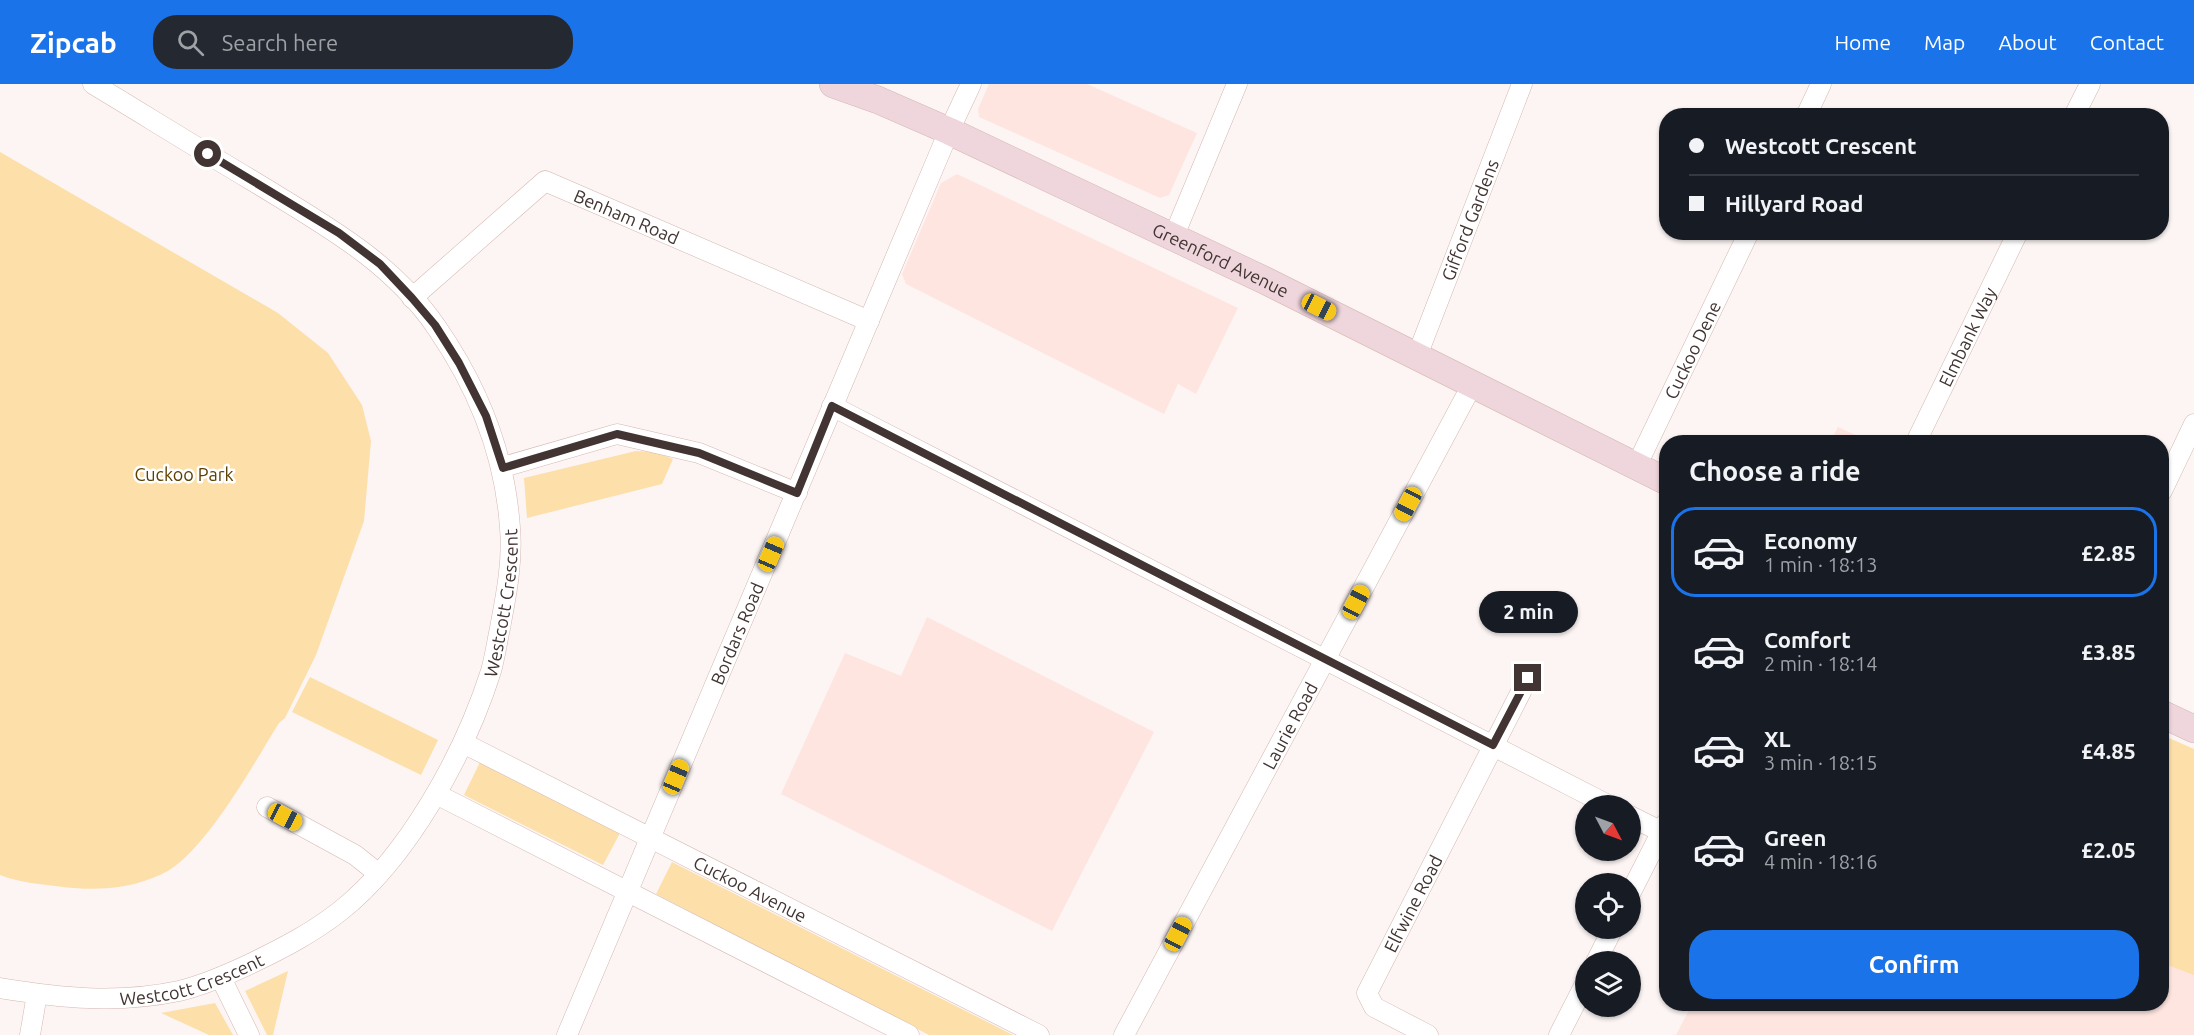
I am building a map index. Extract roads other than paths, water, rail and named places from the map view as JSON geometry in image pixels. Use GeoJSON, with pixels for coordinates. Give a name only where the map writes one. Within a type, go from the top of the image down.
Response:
{"type":"FeatureCollection","features":[{"type":"Feature","properties":{"kind":"street","name":"Westcott Crescent"},"geometry":{"type":"LineString","coordinates":[[0,988],[95,1000],[131,999],[182,990],[221,978],[293,944],[341,910],[378,874],[409,835],[436,794],[463,743],[491,670],[506,596],[511,531],[503,468],[486,416],[459,363],[435,325],[380,264],[339,233],[93,84]]}},
{"type":"Feature","properties":{"kind":"street","name":"Greenford Avenue"},"geometry":{"type":"LineString","coordinates":[[833,84],[878,100],[949,131],[1264,280],[1659,478]]}},
{"type":"Feature","properties":{"kind":"street","name":"Bordars Road"},"geometry":{"type":"LineString","coordinates":[[572,1033],[650,838],[868,321],[971,84]]}},
{"type":"Feature","properties":{"kind":"street"},"geometry":{"type":"LineString","coordinates":[[1173,238],[1237,84]]}},
{"type":"Feature","properties":{"kind":"street","name":"Gifford Gardens"},"geometry":{"type":"LineString","coordinates":[[1417,356],[1522,84]]}},
{"type":"Feature","properties":{"kind":"street"},"geometry":{"type":"LineString","coordinates":[[1810,108],[1821,84]]}},
{"type":"Feature","properties":{"kind":"street"},"geometry":{"type":"LineString","coordinates":[[2078,108],[2090,84]]}},
{"type":"Feature","properties":{"kind":"street","name":"Benham Road"},"geometry":{"type":"LineString","coordinates":[[412,298],[545,181],[868,321]]}},
{"type":"Feature","properties":{"kind":"street","name":"Cuckoo Dene"},"geometry":{"type":"LineString","coordinates":[[1636,467],[1745,240]]}},
{"type":"Feature","properties":{"kind":"street","name":"Elmbank Way"},"geometry":{"type":"LineString","coordinates":[[1920,435],[2014,240]]}},
{"type":"Feature","properties":{"kind":"street","name":"Laurie Road"},"geometry":{"type":"LineString","coordinates":[[1124,1035],[1472,385]]}},
{"type":"Feature","properties":{"kind":"street"},"geometry":{"type":"LineString","coordinates":[[832,406],[1589,795]]}},
{"type":"Feature","properties":{"kind":"street"},"geometry":{"type":"LineString","coordinates":[[2169,476],[2194,424]]}},
{"type":"Feature","properties":{"kind":"street"},"geometry":{"type":"LineString","coordinates":[[503,468],[617,434],[699,453],[797,493]]}},
{"type":"Feature","properties":{"kind":"street"},"geometry":{"type":"LineString","coordinates":[[1493,745],[1528,678]]}},
{"type":"Feature","properties":{"kind":"street"},"geometry":{"type":"LineString","coordinates":[[2169,717],[2194,729]]}},
{"type":"Feature","properties":{"kind":"street","name":"Cuckoo Avenue"},"geometry":{"type":"LineString","coordinates":[[463,743],[1039,1035]]}},
{"type":"Feature","properties":{"kind":"street","name":"Elfwine Road"},"geometry":{"type":"LineString","coordinates":[[1428,1035],[1374,1007],[1367,993],[1493,745]]}},
{"type":"Feature","properties":{"kind":"street"},"geometry":{"type":"LineString","coordinates":[[436,794],[909,1035]]}},
{"type":"Feature","properties":{"kind":"street"},"geometry":{"type":"LineString","coordinates":[[267,807],[355,855],[378,874]]}},
{"type":"Feature","properties":{"kind":"street"},"geometry":{"type":"LineString","coordinates":[[1641,820],[1659,826]]}},
{"type":"Feature","properties":{"kind":"street"},"geometry":{"type":"LineString","coordinates":[[1641,873],[1659,838]]}},
{"type":"Feature","properties":{"kind":"street"},"geometry":{"type":"LineString","coordinates":[[221,978],[249,1035]]}},
{"type":"Feature","properties":{"kind":"street"},"geometry":{"type":"LineString","coordinates":[[30,1035],[37,994]]}},
{"type":"Feature","properties":{"kind":"street"},"geometry":{"type":"LineString","coordinates":[[1559,1035],[1575,1004]]}},
{"type":"Feature","properties":{"kind":"park label","name":"Cuckoo Park"},"geometry":{"type":"Point","coordinates":[184,474]}}]}
